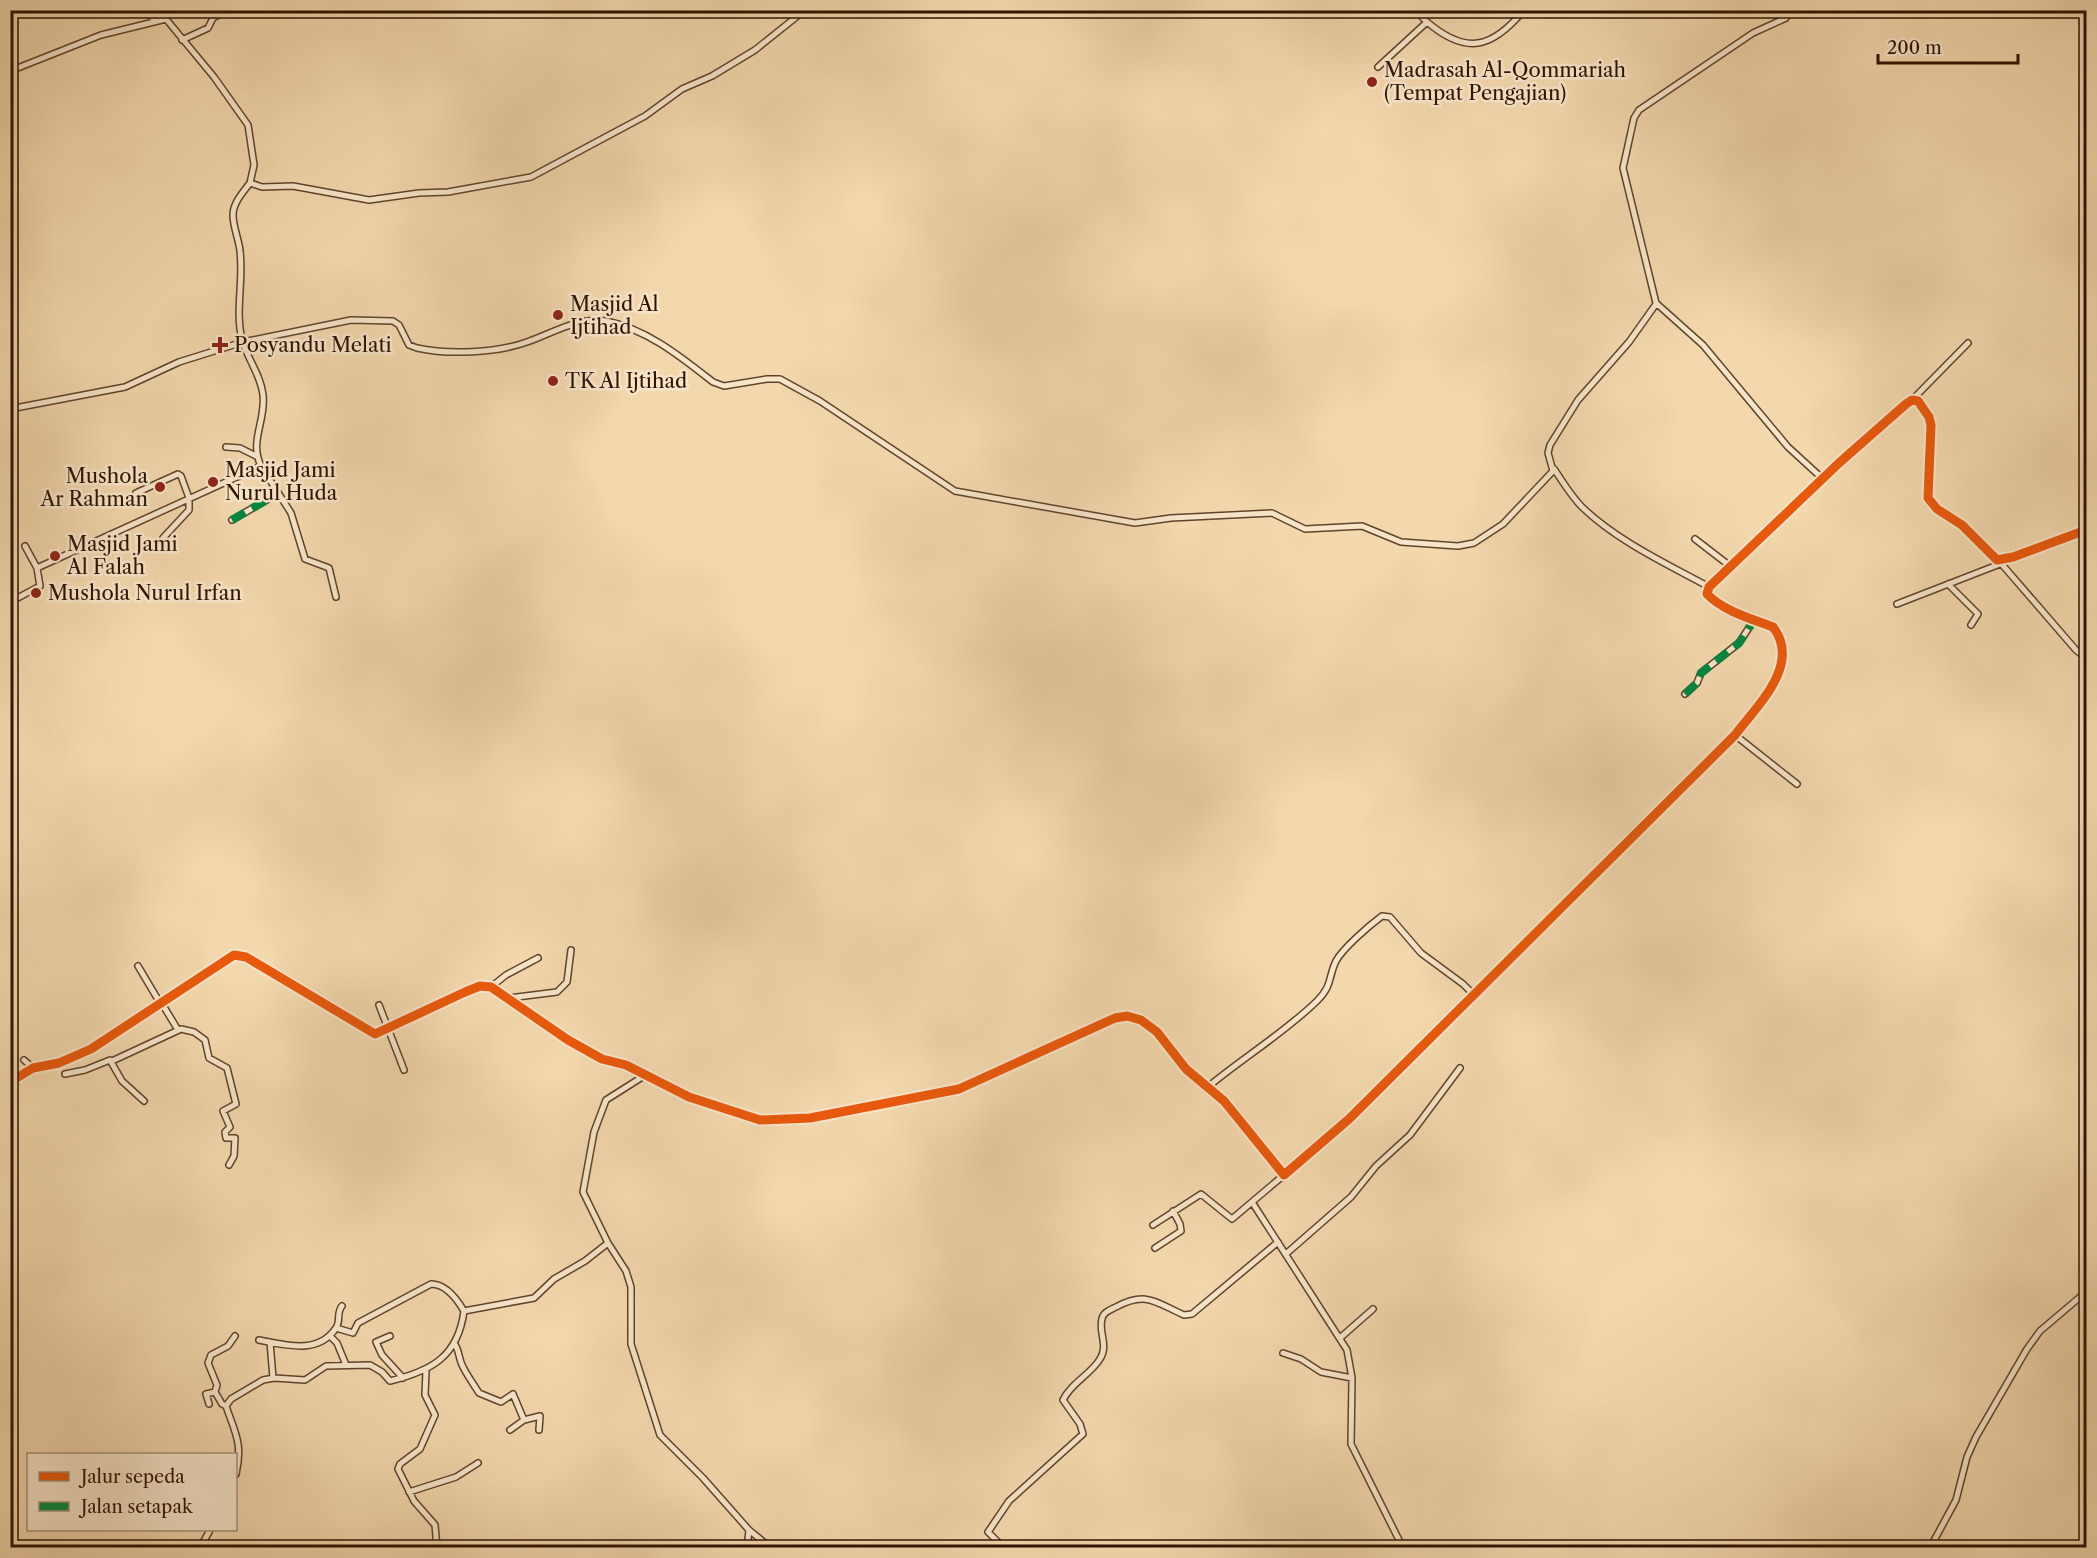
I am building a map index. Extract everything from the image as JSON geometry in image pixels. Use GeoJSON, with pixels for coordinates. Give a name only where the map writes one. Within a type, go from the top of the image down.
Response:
{"type":"FeatureCollection","features":[{"type":"Feature","properties":{"kind":"street"},"geometry":{"type":"LineString","coordinates":[[149,10],[154,21]]}},
{"type":"Feature","properties":{"kind":"street"},"geometry":{"type":"LineString","coordinates":[[182,40],[208,28],[213,18],[229,10]]}},
{"type":"Feature","properties":{"kind":"street"},"geometry":{"type":"LineString","coordinates":[[250,183],[262,187],[293,186],[369,200],[419,193],[448,192],[531,177],[645,116],[682,89],[746,55],[805,10]]}},
{"type":"Feature","properties":{"kind":"street"},"geometry":{"type":"LineString","coordinates":[[1356,10],[1364,13],[1378,10]]}},
{"type":"Feature","properties":{"kind":"street"},"geometry":{"type":"LineString","coordinates":[[1415,10],[1440,33],[1463,44],[1497,38],[1524,10]]}},
{"type":"Feature","properties":{"kind":"street"},"geometry":{"type":"LineString","coordinates":[[1791,10],[1786,18],[1753,33],[1635,115],[1623,168],[1633,218],[1656,304],[1703,345],[1787,446],[1823,479]]}},
{"type":"Feature","properties":{"kind":"street"},"geometry":{"type":"LineString","coordinates":[[10,71],[101,35],[162,19],[169,21],[214,77],[248,125],[254,165],[250,183],[233,213],[240,266],[238,314],[243,342],[260,381],[263,394],[263,411],[255,443],[256,456],[276,494],[291,513],[305,559],[329,568],[336,597]]}},
{"type":"Feature","properties":{"kind":"street"},"geometry":{"type":"LineString","coordinates":[[1378,67],[1427,22]]}},
{"type":"Feature","properties":{"kind":"street"},"geometry":{"type":"LineString","coordinates":[[1656,304],[1629,342],[1578,400],[1550,444],[1548,453],[1554,469],[1578,502],[1596,518],[1659,560],[1709,587]]}},
{"type":"Feature","properties":{"kind":"street"},"geometry":{"type":"LineString","coordinates":[[10,409],[125,387],[178,362],[243,342],[351,320],[388,319],[396,323],[409,345],[417,348],[487,351],[524,343],[576,324],[604,321],[651,338],[713,382],[724,386],[766,378],[780,379],[833,410],[955,491],[1089,512],[1135,523],[1267,512],[1305,529],[1362,526],[1401,542],[1466,545],[1503,524],[1554,469]]}},
{"type":"Feature","properties":{"kind":"street"},"geometry":{"type":"LineString","coordinates":[[1153,1225],[1203,1194],[1232,1219],[1348,1119],[1735,735],[1783,665],[1783,646],[1773,627],[1709,597],[1707,594],[1709,587],[1823,479],[1912,400],[1968,343]]}},
{"type":"Feature","properties":{"kind":"street"},"geometry":{"type":"LineString","coordinates":[[1912,400],[1918,401],[1923,407],[1931,425],[1928,498],[1932,505],[1962,525],[1999,562],[2076,650],[2081,654],[2086,652]]}},
{"type":"Feature","properties":{"kind":"street"},"geometry":{"type":"LineString","coordinates":[[226,447],[240,448],[256,456]]}},
{"type":"Feature","properties":{"kind":"street"},"geometry":{"type":"LineString","coordinates":[[36,567],[261,466]]}},
{"type":"Feature","properties":{"kind":"street"},"geometry":{"type":"LineString","coordinates":[[136,493],[178,474],[189,498],[187,514],[163,538]]}},
{"type":"Feature","properties":{"kind":"street"},"geometry":{"type":"LineString","coordinates":[[232,520],[276,494]]}},
{"type":"Feature","properties":{"kind":"street"},"geometry":{"type":"LineString","coordinates":[[1897,604],[1999,562],[2086,531]]}},
{"type":"Feature","properties":{"kind":"street"},"geometry":{"type":"LineString","coordinates":[[1695,539],[1730,566]]}},
{"type":"Feature","properties":{"kind":"street"},"geometry":{"type":"LineString","coordinates":[[10,602],[40,586],[36,567],[25,546]]}},
{"type":"Feature","properties":{"kind":"street"},"geometry":{"type":"LineString","coordinates":[[1948,584],[1978,614],[1971,625]]}},
{"type":"Feature","properties":{"kind":"street"},"geometry":{"type":"LineString","coordinates":[[1685,694],[1697,683],[1701,673],[1739,643],[1754,620]]}},
{"type":"Feature","properties":{"kind":"street"},"geometry":{"type":"LineString","coordinates":[[1735,735],[1797,784]]}},
{"type":"Feature","properties":{"kind":"street"},"geometry":{"type":"LineString","coordinates":[[1209,1086],[1257,1052],[1315,1002],[1330,983],[1340,956],[1383,916],[1390,917],[1421,953],[1474,995]]}},
{"type":"Feature","properties":{"kind":"street"},"geometry":{"type":"LineString","coordinates":[[509,998],[556,992],[567,982],[571,950]]}},
{"type":"Feature","properties":{"kind":"street"},"geometry":{"type":"LineString","coordinates":[[10,1082],[33,1068],[59,1064],[91,1049],[224,959],[241,955],[369,1033],[375,1034],[390,1029],[465,992],[480,986],[491,987],[587,1051],[647,1074],[689,1097],[760,1120],[810,1118],[959,1089],[1115,1018],[1127,1016],[1141,1020],[1157,1032],[1180,1062],[1209,1086],[1284,1175]]}},
{"type":"Feature","properties":{"kind":"street"},"geometry":{"type":"LineString","coordinates":[[491,987],[506,975],[538,958]]}},
{"type":"Feature","properties":{"kind":"street"},"geometry":{"type":"LineString","coordinates":[[138,966],[178,1030]]}},
{"type":"Feature","properties":{"kind":"street"},"geometry":{"type":"LineString","coordinates":[[379,1005],[404,1070]]}},
{"type":"Feature","properties":{"kind":"street"},"geometry":{"type":"LineString","coordinates":[[65,1074],[85,1070],[105,1060],[112,1061],[178,1030],[186,1030],[201,1036],[208,1045],[206,1052],[209,1058],[223,1065],[229,1074],[229,1086],[236,1104],[223,1111],[230,1127],[225,1132],[226,1138],[235,1138],[234,1156],[228,1166]]}},
{"type":"Feature","properties":{"kind":"street"},"geometry":{"type":"LineString","coordinates":[[24,1060],[33,1068]]}},
{"type":"Feature","properties":{"kind":"street"},"geometry":{"type":"LineString","coordinates":[[112,1061],[124,1082],[144,1101]]}},
{"type":"Feature","properties":{"kind":"street"},"geometry":{"type":"LineString","coordinates":[[1287,1253],[1351,1197],[1376,1166],[1410,1135],[1460,1068]]}},
{"type":"Feature","properties":{"kind":"street"},"geometry":{"type":"LineString","coordinates":[[647,1074],[606,1100],[594,1132],[583,1192],[608,1243],[626,1271],[631,1287],[631,1344],[660,1435],[703,1478],[749,1530],[771,1548]]}},
{"type":"Feature","properties":{"kind":"street"},"geometry":{"type":"LineString","coordinates":[[10,1090],[19,1078]]}},
{"type":"Feature","properties":{"kind":"street"},"geometry":{"type":"LineString","coordinates":[[1252,1202],[1287,1253],[1347,1350],[1352,1378],[1351,1444],[1402,1548]]}},
{"type":"Feature","properties":{"kind":"street"},"geometry":{"type":"LineString","coordinates":[[1155,1248],[1180,1231],[1180,1224],[1173,1211]]}},
{"type":"Feature","properties":{"kind":"street"},"geometry":{"type":"LineString","coordinates":[[1004,1548],[988,1532],[1003,1508],[1083,1434],[1080,1424],[1063,1401],[1082,1376],[1100,1358],[1105,1341],[1103,1316],[1131,1299],[1141,1297],[1190,1315],[1278,1242]]}},
{"type":"Feature","properties":{"kind":"street"},"geometry":{"type":"LineString","coordinates":[[464,1311],[534,1298],[554,1279],[585,1261],[608,1243]]}},
{"type":"Feature","properties":{"kind":"street"},"geometry":{"type":"LineString","coordinates":[[226,1406],[231,1399],[263,1380],[273,1378],[305,1380],[326,1366],[376,1367],[388,1381],[426,1371],[460,1331],[464,1311],[456,1298],[435,1284],[358,1323],[354,1332],[336,1328]]}},
{"type":"Feature","properties":{"kind":"street"},"geometry":{"type":"LineString","coordinates":[[1930,1548],[1956,1500],[1967,1457],[1976,1437],[2027,1349],[2040,1331],[2086,1294]]}},
{"type":"Feature","properties":{"kind":"street"},"geometry":{"type":"LineString","coordinates":[[259,1340],[308,1346],[322,1343],[336,1328],[342,1306]]}},
{"type":"Feature","properties":{"kind":"street"},"geometry":{"type":"LineString","coordinates":[[1340,1338],[1373,1309]]}},
{"type":"Feature","properties":{"kind":"street"},"geometry":{"type":"LineString","coordinates":[[235,1336],[228,1346],[213,1353],[209,1360],[217,1385],[215,1392],[223,1406],[226,1406],[239,1437],[237,1469]]}},
{"type":"Feature","properties":{"kind":"street"},"geometry":{"type":"LineString","coordinates":[[330,1336],[338,1343],[346,1365]]}},
{"type":"Feature","properties":{"kind":"street"},"geometry":{"type":"LineString","coordinates":[[390,1336],[376,1342],[382,1355],[403,1378]]}},
{"type":"Feature","properties":{"kind":"street"},"geometry":{"type":"LineString","coordinates":[[270,1342],[273,1378]]}},
{"type":"Feature","properties":{"kind":"street"},"geometry":{"type":"LineString","coordinates":[[453,1342],[459,1350],[462,1366],[471,1376],[478,1392],[501,1402],[513,1394],[524,1420]]}},
{"type":"Feature","properties":{"kind":"street"},"geometry":{"type":"LineString","coordinates":[[1283,1353],[1301,1359],[1322,1372],[1352,1378]]}},
{"type":"Feature","properties":{"kind":"street"},"geometry":{"type":"LineString","coordinates":[[426,1371],[425,1395],[435,1413],[420,1449],[398,1467],[409,1492],[435,1525],[437,1548]]}},
{"type":"Feature","properties":{"kind":"street"},"geometry":{"type":"LineString","coordinates":[[209,1404],[206,1394],[215,1392]]}},
{"type":"Feature","properties":{"kind":"street"},"geometry":{"type":"LineString","coordinates":[[510,1430],[524,1420],[540,1415],[539,1430]]}},
{"type":"Feature","properties":{"kind":"street"},"geometry":{"type":"LineString","coordinates":[[409,1492],[456,1478],[478,1463]]}},
{"type":"Feature","properties":{"kind":"street"},"geometry":{"type":"LineString","coordinates":[[747,1548],[749,1530]]}},
{"type":"Feature","properties":{"kind":"street"},"geometry":{"type":"LineString","coordinates":[[200,1548],[209,1531]]}},
{"type":"Feature","properties":{"kind":"marked path"},"geometry":{"type":"LineString","coordinates":[[232,520],[277,494]]}},
{"type":"Feature","properties":{"kind":"marked path"},"geometry":{"type":"LineString","coordinates":[[1685,694],[1697,683],[1701,673],[1739,643],[1754,620]]}},
{"type":"Feature","properties":{"kind":"cycle path"},"geometry":{"type":"LineString","coordinates":[[10,1082],[33,1068],[59,1063],[91,1049],[234,955],[246,957],[375,1034],[465,992],[480,986],[491,987],[568,1040],[602,1059],[626,1065],[689,1097],[760,1120],[810,1118],[959,1089],[1115,1018],[1127,1016],[1141,1020],[1157,1032],[1186,1069],[1224,1101],[1284,1175],[1349,1119],[1735,735],[1764,698],[1780,670],[1781,641],[1773,627],[1738,614],[1714,600],[1707,594],[1709,587],[1839,463],[1906,404],[1912,400],[1918,401],[1929,417],[1931,425],[1928,498],[1937,509],[1962,525],[1997,560],[2013,557],[2086,530]]}},
{"type":"Feature","properties":{"kind":"place","name":"Madrasah Al-Qommariah (Tempat Pengajian)"},"geometry":{"type":"Point","coordinates":[1372,82]}},
{"type":"Feature","properties":{"kind":"place","name":"Masjid Al Ijtihad"},"geometry":{"type":"Point","coordinates":[558,315]}},
{"type":"Feature","properties":{"kind":"place","name":"Posyandu Melati"},"geometry":{"type":"Point","coordinates":[220,345]}},
{"type":"Feature","properties":{"kind":"place","name":"TK Al Ijtihad"},"geometry":{"type":"Point","coordinates":[553,381]}},
{"type":"Feature","properties":{"kind":"place","name":"Masjid Jami Nurul Huda"},"geometry":{"type":"Point","coordinates":[213,482]}},
{"type":"Feature","properties":{"kind":"place","name":"Mushola Ar Rahman"},"geometry":{"type":"Point","coordinates":[160,487]}},
{"type":"Feature","properties":{"kind":"place","name":"Masjid Jami Al Falah"},"geometry":{"type":"Point","coordinates":[55,556]}},
{"type":"Feature","properties":{"kind":"place","name":"Mushola Nurul Irfan"},"geometry":{"type":"Point","coordinates":[36,593]}}]}
